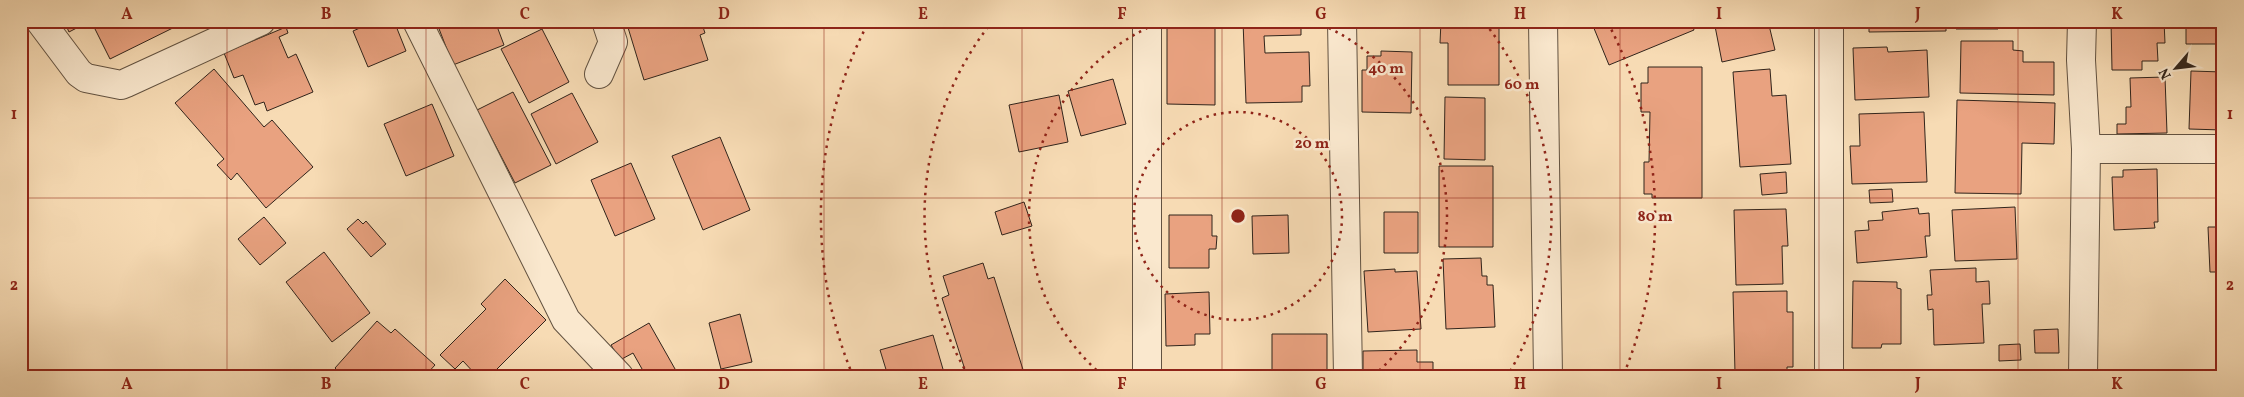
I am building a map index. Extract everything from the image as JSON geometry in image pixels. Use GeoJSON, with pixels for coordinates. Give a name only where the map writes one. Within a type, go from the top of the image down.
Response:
{"type":"FeatureCollection","features":[{"type":"Feature","properties":{"kind":"street"},"geometry":{"type":"LineString","coordinates":[[40,21],[79,73],[86,78],[121,84],[261,21]]}},
{"type":"Feature","properties":{"kind":"street"},"geometry":{"type":"LineString","coordinates":[[417,21],[566,320],[619,376]]}},
{"type":"Feature","properties":{"kind":"street"},"geometry":{"type":"LineString","coordinates":[[599,74],[613,42],[606,21]]}},
{"type":"Feature","properties":{"kind":"street"},"geometry":{"type":"LineString","coordinates":[[1147,21],[1147,376]]}},
{"type":"Feature","properties":{"kind":"street"},"geometry":{"type":"LineString","coordinates":[[1342,21],[1348,376]]}},
{"type":"Feature","properties":{"kind":"street"},"geometry":{"type":"LineString","coordinates":[[1543,21],[1548,376]]}},
{"type":"Feature","properties":{"kind":"street"},"geometry":{"type":"LineString","coordinates":[[1829,21],[1829,376]]}},
{"type":"Feature","properties":{"kind":"street"},"geometry":{"type":"LineString","coordinates":[[2082,21],[2081,60],[2086,149],[2084,376]]}},
{"type":"Feature","properties":{"kind":"street"},"geometry":{"type":"LineString","coordinates":[[2086,149],[2223,149]]}},
{"type":"Feature","properties":{"kind":"building"},"geometry":{"type":"Polygon","coordinates":[[[64,21],[90,21],[69,32],[64,21]]]}},
{"type":"Feature","properties":{"kind":"building"},"geometry":{"type":"Polygon","coordinates":[[[91,21],[187,21],[110,59],[91,21]]]}},
{"type":"Feature","properties":{"kind":"building"},"geometry":{"type":"Polygon","coordinates":[[[376,21],[394,21],[406,51],[368,67],[353,31],[376,21]]]}},
{"type":"Feature","properties":{"kind":"building"},"geometry":{"type":"Polygon","coordinates":[[[436,21],[495,21],[504,45],[453,65],[436,21]]]}},
{"type":"Feature","properties":{"kind":"building"},"geometry":{"type":"Polygon","coordinates":[[[626,21],[701,21],[705,33],[700,35],[708,60],[644,80],[626,21]]]}},
{"type":"Feature","properties":{"kind":"building"},"geometry":{"type":"Polygon","coordinates":[[[1167,21],[1215,21],[1215,105],[1167,104],[1167,21]]]}},
{"type":"Feature","properties":{"kind":"building"},"geometry":{"type":"Polygon","coordinates":[[[1243,21],[1301,21],[1301,35],[1264,36],[1265,53],[1309,52],[1310,86],[1302,86],[1302,102],[1246,103],[1243,21]]]}},
{"type":"Feature","properties":{"kind":"building"},"geometry":{"type":"Polygon","coordinates":[[[1441,21],[1499,21],[1499,85],[1448,85],[1448,43],[1440,43],[1441,21]]]}},
{"type":"Feature","properties":{"kind":"building"},"geometry":{"type":"Polygon","coordinates":[[[1591,21],[1639,21],[1640,24],[1648,21],[1691,21],[1694,30],[1609,65],[1591,21]]]}},
{"type":"Feature","properties":{"kind":"building"},"geometry":{"type":"Polygon","coordinates":[[[1714,21],[1768,21],[1775,50],[1722,62],[1714,21]]]}},
{"type":"Feature","properties":{"kind":"building"},"geometry":{"type":"Polygon","coordinates":[[[1869,21],[1946,21],[1946,31],[1869,32],[1869,21]]]}},
{"type":"Feature","properties":{"kind":"building"},"geometry":{"type":"Polygon","coordinates":[[[1956,21],[1998,21],[1998,29],[1956,29],[1956,21]]]}},
{"type":"Feature","properties":{"kind":"building"},"geometry":{"type":"Polygon","coordinates":[[[2006,21],[2033,21],[2033,28],[2005,27],[2006,21]]]}},
{"type":"Feature","properties":{"kind":"building"},"geometry":{"type":"Polygon","coordinates":[[[2111,21],[2164,21],[2165,43],[2157,43],[2158,61],[2142,61],[2142,70],[2112,70],[2111,21]]]}},
{"type":"Feature","properties":{"kind":"building"},"geometry":{"type":"Polygon","coordinates":[[[2186,21],[2223,21],[2223,44],[2186,44],[2186,21]]]}},
{"type":"Feature","properties":{"kind":"building"},"geometry":{"type":"Polygon","coordinates":[[[286,27],[288,33],[279,37],[288,58],[296,54],[313,92],[267,111],[264,102],[255,105],[243,75],[234,78],[224,53],[286,27]]]}},
{"type":"Feature","properties":{"kind":"building"},"geometry":{"type":"Polygon","coordinates":[[[542,29],[569,82],[529,103],[501,49],[542,29]]]}},
{"type":"Feature","properties":{"kind":"building"},"geometry":{"type":"Polygon","coordinates":[[[1961,41],[2013,41],[2013,50],[2023,51],[2023,62],[2054,62],[2054,95],[1960,93],[1961,41]]]}},
{"type":"Feature","properties":{"kind":"building"},"geometry":{"type":"Polygon","coordinates":[[[1887,47],[1888,52],[1927,50],[1929,97],[1855,100],[1853,48],[1887,47]]]}},
{"type":"Feature","properties":{"kind":"building"},"geometry":{"type":"Polygon","coordinates":[[[1381,51],[1412,52],[1411,113],[1362,112],[1362,70],[1367,70],[1367,56],[1381,56],[1381,51]]]}},
{"type":"Feature","properties":{"kind":"building"},"geometry":{"type":"Polygon","coordinates":[[[1648,67],[1702,67],[1702,198],[1652,198],[1652,194],[1644,194],[1644,162],[1649,162],[1650,112],[1641,112],[1641,83],[1648,83],[1648,67]]]}},
{"type":"Feature","properties":{"kind":"building"},"geometry":{"type":"Polygon","coordinates":[[[214,69],[264,127],[272,120],[313,167],[266,208],[237,173],[231,180],[217,165],[224,159],[175,103],[214,69]]]}},
{"type":"Feature","properties":{"kind":"building"},"geometry":{"type":"Polygon","coordinates":[[[1770,69],[1772,96],[1786,95],[1791,164],[1740,167],[1733,72],[1770,69]]]}},
{"type":"Feature","properties":{"kind":"building"},"geometry":{"type":"Polygon","coordinates":[[[2191,71],[2223,72],[2223,130],[2189,129],[2191,71]]]}},
{"type":"Feature","properties":{"kind":"building"},"geometry":{"type":"Polygon","coordinates":[[[2165,77],[2167,133],[2117,134],[2117,124],[2126,124],[2126,107],[2131,107],[2130,78],[2165,77]]]}},
{"type":"Feature","properties":{"kind":"building"},"geometry":{"type":"Polygon","coordinates":[[[1113,79],[1126,124],[1081,136],[1068,91],[1113,79]]]}},
{"type":"Feature","properties":{"kind":"building"},"geometry":{"type":"Polygon","coordinates":[[[513,92],[551,165],[515,183],[477,110],[513,92]]]}},
{"type":"Feature","properties":{"kind":"building"},"geometry":{"type":"Polygon","coordinates":[[[572,93],[598,142],[556,164],[531,114],[572,93]]]}},
{"type":"Feature","properties":{"kind":"building"},"geometry":{"type":"Polygon","coordinates":[[[1059,95],[1068,142],[1019,152],[1009,105],[1059,95]]]}},
{"type":"Feature","properties":{"kind":"building"},"geometry":{"type":"Polygon","coordinates":[[[1445,97],[1485,98],[1485,160],[1444,159],[1445,97]]]}},
{"type":"Feature","properties":{"kind":"building"},"geometry":{"type":"Polygon","coordinates":[[[1957,100],[2055,103],[2054,144],[2022,143],[2021,194],[1955,193],[1957,100]]]}},
{"type":"Feature","properties":{"kind":"building"},"geometry":{"type":"Polygon","coordinates":[[[432,104],[454,156],[406,176],[384,124],[432,104]]]}},
{"type":"Feature","properties":{"kind":"building"},"geometry":{"type":"Polygon","coordinates":[[[1924,112],[1927,182],[1852,184],[1850,146],[1860,146],[1859,114],[1924,112]]]}},
{"type":"Feature","properties":{"kind":"building"},"geometry":{"type":"Polygon","coordinates":[[[720,137],[750,210],[703,230],[672,156],[720,137]]]}},
{"type":"Feature","properties":{"kind":"building"},"geometry":{"type":"Polygon","coordinates":[[[631,163],[655,219],[615,236],[591,180],[631,163]]]}},
{"type":"Feature","properties":{"kind":"building"},"geometry":{"type":"Polygon","coordinates":[[[1439,166],[1493,166],[1493,247],[1439,247],[1439,166]]]}},
{"type":"Feature","properties":{"kind":"building"},"geometry":{"type":"Polygon","coordinates":[[[2157,169],[2158,222],[2154,222],[2155,228],[2114,230],[2112,177],[2123,177],[2123,170],[2157,169]]]}},
{"type":"Feature","properties":{"kind":"building"},"geometry":{"type":"Polygon","coordinates":[[[1786,172],[1787,193],[1762,195],[1760,174],[1786,172]]]}},
{"type":"Feature","properties":{"kind":"building"},"geometry":{"type":"Polygon","coordinates":[[[1892,189],[1893,202],[1870,203],[1869,190],[1892,189]]]}},
{"type":"Feature","properties":{"kind":"building"},"geometry":{"type":"Polygon","coordinates":[[[1024,202],[1032,226],[1002,235],[995,212],[1024,202]]]}},
{"type":"Feature","properties":{"kind":"building"},"geometry":{"type":"Polygon","coordinates":[[[2015,207],[2017,259],[1955,261],[1952,210],[2015,207]]]}},
{"type":"Feature","properties":{"kind":"building"},"geometry":{"type":"Polygon","coordinates":[[[1918,208],[1919,214],[1929,213],[1930,236],[1925,236],[1927,257],[1857,263],[1855,231],[1869,230],[1868,221],[1883,220],[1882,212],[1918,208]]]}},
{"type":"Feature","properties":{"kind":"building"},"geometry":{"type":"Polygon","coordinates":[[[1786,209],[1788,246],[1782,246],[1783,284],[1736,285],[1734,210],[1786,209]]]}},
{"type":"Feature","properties":{"kind":"building"},"geometry":{"type":"Polygon","coordinates":[[[1384,212],[1418,212],[1418,253],[1384,253],[1384,212]]]}},
{"type":"Feature","properties":{"kind":"building"},"geometry":{"type":"Polygon","coordinates":[[[1169,215],[1212,215],[1212,236],[1217,236],[1216,249],[1209,249],[1209,268],[1169,268],[1169,215]]]}},
{"type":"Feature","properties":{"kind":"building"},"geometry":{"type":"Polygon","coordinates":[[[1288,215],[1289,253],[1253,254],[1252,216],[1288,215]]]}},
{"type":"Feature","properties":{"kind":"building"},"geometry":{"type":"Polygon","coordinates":[[[264,217],[286,243],[260,265],[238,239],[264,217]]]}},
{"type":"Feature","properties":{"kind":"building"},"geometry":{"type":"Polygon","coordinates":[[[358,219],[363,224],[366,221],[386,244],[371,257],[347,229],[358,219]]]}},
{"type":"Feature","properties":{"kind":"building"},"geometry":{"type":"Polygon","coordinates":[[[2208,227],[2223,227],[2223,272],[2210,272],[2208,227]]]}},
{"type":"Feature","properties":{"kind":"building"},"geometry":{"type":"Polygon","coordinates":[[[324,252],[370,313],[332,342],[286,282],[324,252]]]}},
{"type":"Feature","properties":{"kind":"building"},"geometry":{"type":"Polygon","coordinates":[[[1481,258],[1482,276],[1487,276],[1487,285],[1493,285],[1495,327],[1446,329],[1443,259],[1481,258]]]}},
{"type":"Feature","properties":{"kind":"building"},"geometry":{"type":"Polygon","coordinates":[[[983,263],[988,279],[994,277],[1025,376],[977,376],[975,370],[966,373],[942,298],[949,295],[943,276],[983,263]]]}},
{"type":"Feature","properties":{"kind":"building"},"geometry":{"type":"Polygon","coordinates":[[[1976,268],[1976,282],[1989,281],[1990,304],[1982,304],[1984,343],[1934,345],[1933,309],[1928,310],[1927,295],[1932,295],[1930,270],[1976,268]]]}},
{"type":"Feature","properties":{"kind":"building"},"geometry":{"type":"Polygon","coordinates":[[[1395,269],[1395,272],[1417,271],[1421,329],[1368,332],[1364,271],[1395,269]]]}},
{"type":"Feature","properties":{"kind":"building"},"geometry":{"type":"Polygon","coordinates":[[[505,279],[546,320],[490,376],[477,376],[463,361],[455,369],[440,355],[486,309],[481,304],[505,279]]]}},
{"type":"Feature","properties":{"kind":"building"},"geometry":{"type":"Polygon","coordinates":[[[1853,281],[1897,282],[1897,288],[1901,289],[1901,344],[1882,344],[1881,348],[1852,348],[1853,281]]]}},
{"type":"Feature","properties":{"kind":"building"},"geometry":{"type":"Polygon","coordinates":[[[1787,291],[1787,312],[1793,312],[1793,367],[1787,367],[1787,373],[1735,373],[1733,292],[1787,291]]]}},
{"type":"Feature","properties":{"kind":"building"},"geometry":{"type":"Polygon","coordinates":[[[1209,292],[1210,334],[1195,334],[1195,345],[1166,346],[1165,294],[1209,292]]]}},
{"type":"Feature","properties":{"kind":"building"},"geometry":{"type":"Polygon","coordinates":[[[740,314],[752,362],[721,369],[709,323],[740,314]]]}},
{"type":"Feature","properties":{"kind":"building"},"geometry":{"type":"Polygon","coordinates":[[[377,321],[391,333],[395,329],[435,365],[425,376],[343,376],[335,368],[377,321]]]}},
{"type":"Feature","properties":{"kind":"building"},"geometry":{"type":"Polygon","coordinates":[[[649,323],[679,376],[646,376],[633,353],[620,360],[611,345],[649,323]]]}},
{"type":"Feature","properties":{"kind":"building"},"geometry":{"type":"Polygon","coordinates":[[[2058,329],[2059,353],[2035,353],[2034,330],[2058,329]]]}},
{"type":"Feature","properties":{"kind":"building"},"geometry":{"type":"Polygon","coordinates":[[[1272,334],[1327,334],[1327,376],[1272,376],[1272,334]]]}},
{"type":"Feature","properties":{"kind":"building"},"geometry":{"type":"Polygon","coordinates":[[[933,335],[945,376],[888,376],[880,350],[933,335]]]}},
{"type":"Feature","properties":{"kind":"building"},"geometry":{"type":"Polygon","coordinates":[[[2020,344],[2021,360],[1999,361],[1999,345],[2020,344]]]}},
{"type":"Feature","properties":{"kind":"building"},"geometry":{"type":"Polygon","coordinates":[[[1417,350],[1417,362],[1433,362],[1433,376],[1363,376],[1363,351],[1417,350]]]}}]}
